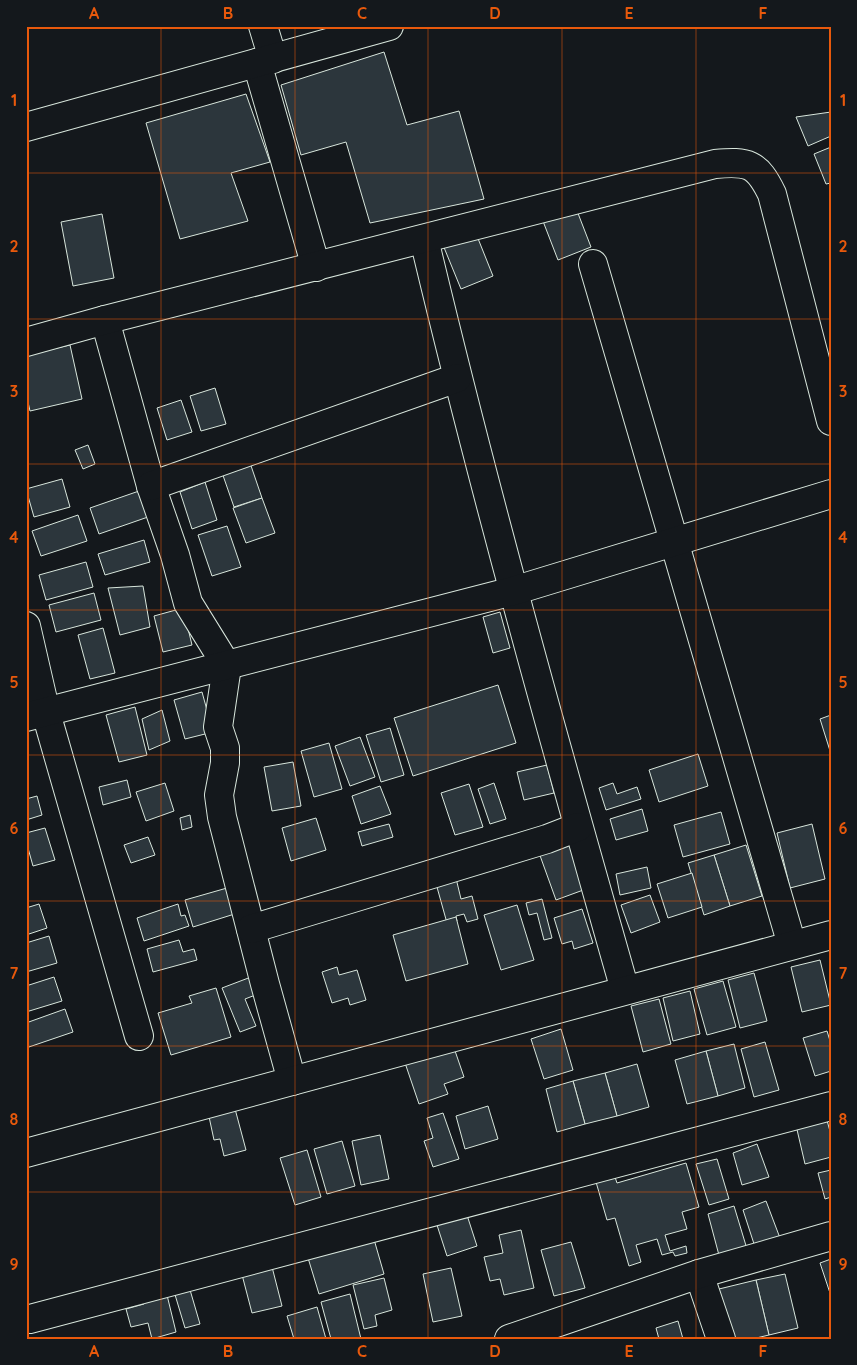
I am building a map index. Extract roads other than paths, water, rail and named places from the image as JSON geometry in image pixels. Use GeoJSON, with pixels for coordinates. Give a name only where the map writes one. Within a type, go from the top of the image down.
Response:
{"type":"FeatureCollection","features":[{"type":"Feature","properties":{"kind":"street"},"geometry":{"type":"LineString","coordinates":[[263,26],[265,61],[316,267]]}},
{"type":"Feature","properties":{"kind":"street"},"geometry":{"type":"LineString","coordinates":[[26,127],[389,26]]}},
{"type":"Feature","properties":{"kind":"street"},"geometry":{"type":"LineString","coordinates":[[26,342],[105,320],[715,164],[747,164],[759,172],[772,194],[831,421]]}},
{"type":"Feature","properties":{"kind":"street"},"geometry":{"type":"LineString","coordinates":[[424,239],[457,378],[513,591],[625,990]]}},
{"type":"Feature","properties":{"kind":"street"},"geometry":{"type":"LineString","coordinates":[[593,264],[792,945]]}},
{"type":"Feature","properties":{"kind":"street"},"geometry":{"type":"LineString","coordinates":[[105,320],[151,486],[175,555],[188,604],[227,666],[218,727],[225,748],[225,763],[219,795],[222,817],[292,1081]]}},
{"type":"Feature","properties":{"kind":"street"},"geometry":{"type":"LineString","coordinates":[[151,486],[457,378]]}},
{"type":"Feature","properties":{"kind":"street"},"geometry":{"type":"LineString","coordinates":[[36,715],[513,591],[831,494]]}},
{"type":"Feature","properties":{"kind":"street"},"geometry":{"type":"LineString","coordinates":[[26,626],[36,715],[139,1036]]}},
{"type":"Feature","properties":{"kind":"street"},"geometry":{"type":"LineString","coordinates":[[251,929],[547,839],[578,827]]}},
{"type":"Feature","properties":{"kind":"street"},"geometry":{"type":"LineString","coordinates":[[26,1153],[831,935]]}},
{"type":"Feature","properties":{"kind":"street"},"geometry":{"type":"LineString","coordinates":[[31,1321],[831,1106]]}},
{"type":"Feature","properties":{"kind":"street"},"geometry":{"type":"LineString","coordinates":[[509,1339],[699,1274],[831,1236]]}},
{"type":"Feature","properties":{"kind":"street"},"geometry":{"type":"LineString","coordinates":[[699,1274],[721,1339]]}}]}
